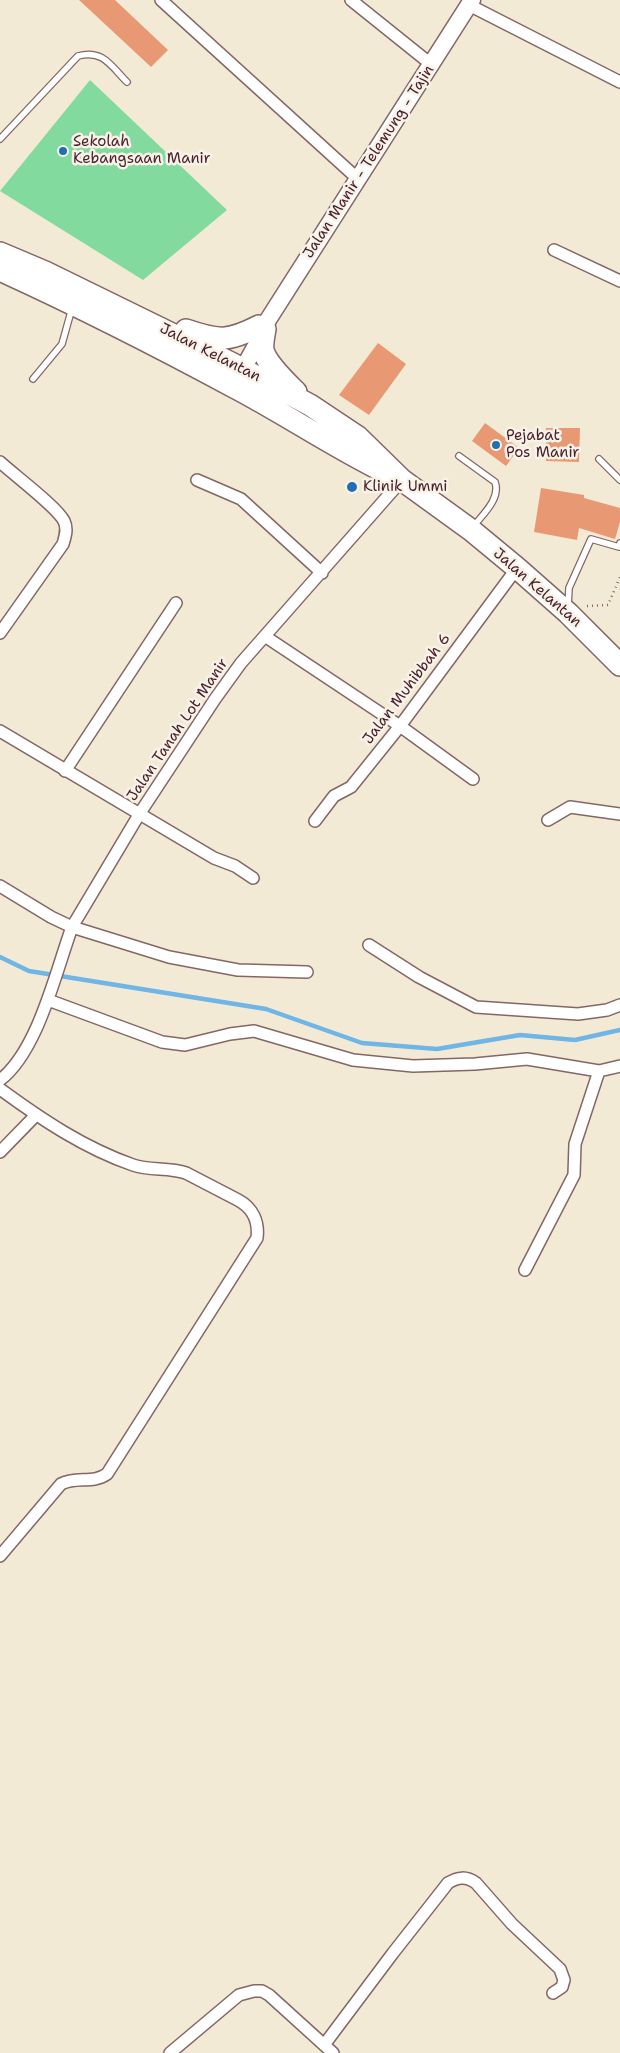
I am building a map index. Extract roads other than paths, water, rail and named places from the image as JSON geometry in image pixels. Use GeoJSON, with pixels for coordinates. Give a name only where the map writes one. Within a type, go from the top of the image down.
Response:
{"type":"FeatureCollection","features":[{"type":"Feature","properties":{"kind":"highway","name":"Jalan Kelantan"},"geometry":{"type":"LineString","coordinates":[[0,253],[99,298],[233,375],[345,452],[402,480]]}},
{"type":"Feature","properties":{"kind":"highway","name":"Jalan Kelantan"},"geometry":{"type":"LineString","coordinates":[[0,270],[233,375],[310,406],[358,436],[402,480],[471,530],[517,568],[568,613],[620,665]]}},
{"type":"Feature","properties":{"kind":"highway"},"geometry":{"type":"LineString","coordinates":[[99,298],[219,339],[232,338],[263,326],[264,350],[268,358],[284,380],[310,406]]}},
{"type":"Feature","properties":{"kind":"main road","name":"Jalan Manir - Telemung - Tajin"},"geometry":{"type":"LineString","coordinates":[[233,375],[432,66],[471,2]]}},
{"type":"Feature","properties":{"kind":"street"},"geometry":{"type":"LineString","coordinates":[[161,0],[358,179]]}},
{"type":"Feature","properties":{"kind":"street"},"geometry":{"type":"LineString","coordinates":[[351,0],[432,66]]}},
{"type":"Feature","properties":{"kind":"street"},"geometry":{"type":"LineString","coordinates":[[471,2],[620,82]]}},
{"type":"Feature","properties":{"kind":"street"},"geometry":{"type":"LineString","coordinates":[[554,250],[620,281]]}},
{"type":"Feature","properties":{"kind":"street"},"geometry":{"type":"LineString","coordinates":[[0,462],[57,511],[64,522],[66,532],[63,544],[0,634]]}},
{"type":"Feature","properties":{"kind":"street"},"geometry":{"type":"LineString","coordinates":[[197,480],[241,499],[322,574]]}},
{"type":"Feature","properties":{"kind":"street","name":"Jalan Tanah Lot Manir"},"geometry":{"type":"LineString","coordinates":[[1,1082],[23,1056],[48,1000],[72,927],[140,813],[215,699],[242,663],[322,574],[402,480]]}},
{"type":"Feature","properties":{"kind":"street","name":"Jalan Muhibbah 6"},"geometry":{"type":"LineString","coordinates":[[315,821],[334,796],[351,787],[400,726],[517,568]]}},
{"type":"Feature","properties":{"kind":"street"},"geometry":{"type":"LineString","coordinates":[[65,771],[176,603]]}},
{"type":"Feature","properties":{"kind":"street"},"geometry":{"type":"LineString","coordinates":[[266,637],[400,726],[473,779]]}},
{"type":"Feature","properties":{"kind":"street"},"geometry":{"type":"LineString","coordinates":[[0,731],[214,858],[236,866],[253,878]]}},
{"type":"Feature","properties":{"kind":"street"},"geometry":{"type":"LineString","coordinates":[[548,820],[570,807],[620,814]]}},
{"type":"Feature","properties":{"kind":"street"},"geometry":{"type":"LineString","coordinates":[[0,886],[51,917],[72,927],[155,954],[238,970],[307,972]]}},
{"type":"Feature","properties":{"kind":"street"},"geometry":{"type":"LineString","coordinates":[[369,945],[420,977],[476,1008],[578,1014],[607,1010],[620,1005]]}},
{"type":"Feature","properties":{"kind":"street"},"geometry":{"type":"LineString","coordinates":[[48,1000],[162,1042],[184,1045],[230,1034],[254,1031],[352,1060],[413,1066],[475,1064],[527,1059],[599,1071],[620,1066]]}},
{"type":"Feature","properties":{"kind":"street"},"geometry":{"type":"LineString","coordinates":[[524,1270],[574,1175],[575,1144],[599,1071]]}},
{"type":"Feature","properties":{"kind":"street"},"geometry":{"type":"LineString","coordinates":[[0,1556],[61,1484],[73,1480],[100,1479],[107,1474],[257,1238],[258,1229],[256,1218],[244,1203],[177,1170],[150,1169],[133,1165],[79,1141],[36,1115],[1,1082]]}},
{"type":"Feature","properties":{"kind":"street"},"geometry":{"type":"LineString","coordinates":[[0,1152],[36,1115]]}},
{"type":"Feature","properties":{"kind":"street"},"geometry":{"type":"LineString","coordinates":[[170,2053],[239,1995],[254,1991],[269,1995],[329,2049],[393,1953],[448,1883],[456,1879],[470,1879],[512,1924],[560,1969],[564,1980],[562,1987],[553,1993]]}},
{"type":"Feature","properties":{"kind":"lane"},"geometry":{"type":"LineString","coordinates":[[0,139],[78,56],[89,53],[100,56],[127,82]]}},
{"type":"Feature","properties":{"kind":"lane"},"geometry":{"type":"LineString","coordinates":[[33,379],[62,344],[73,303]]}},
{"type":"Feature","properties":{"kind":"lane"},"geometry":{"type":"LineString","coordinates":[[459,456],[495,482],[497,488],[494,499],[471,530]]}},
{"type":"Feature","properties":{"kind":"lane"},"geometry":{"type":"LineString","coordinates":[[599,459],[620,480]]}},
{"type":"Feature","properties":{"kind":"lane"},"geometry":{"type":"LineString","coordinates":[[568,613],[569,588],[591,539],[619,547],[620,543]]}},
{"type":"Feature","properties":{"kind":"waterway"},"geometry":{"type":"LineString","coordinates":[[0,957],[29,971],[266,1009],[362,1043],[437,1049],[520,1035],[575,1040],[620,1030]]}},
{"type":"Feature","properties":{"kind":"place","name":"Sekolah Kebangsaan Manir"},"geometry":{"type":"Point","coordinates":[63,151]}},
{"type":"Feature","properties":{"kind":"place","name":"Pejabat Pos Manir"},"geometry":{"type":"Point","coordinates":[496,445]}},
{"type":"Feature","properties":{"kind":"place","name":"Klinik Ummi"},"geometry":{"type":"Point","coordinates":[352,487]}}]}
